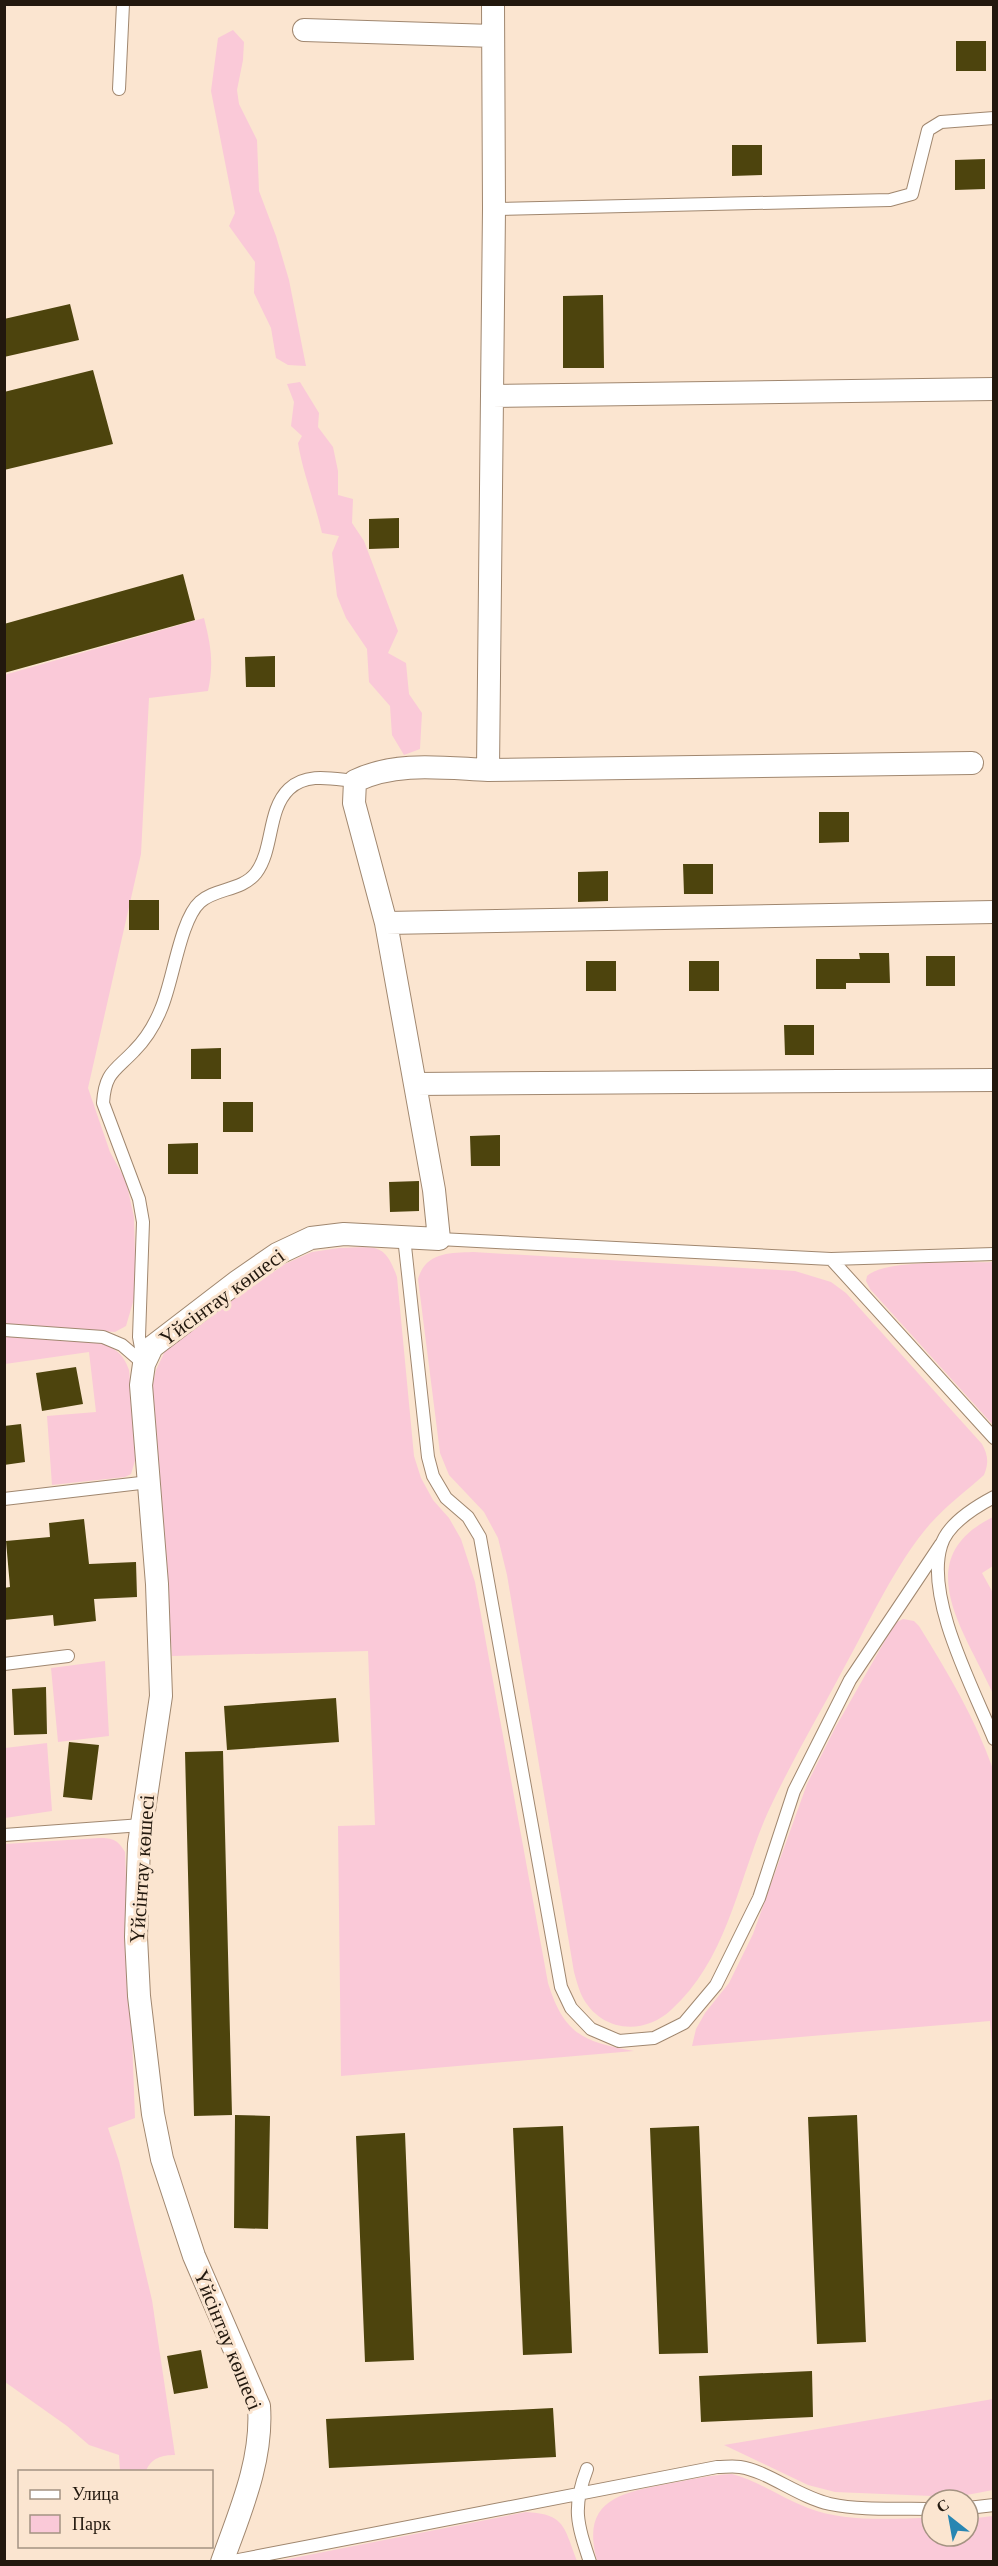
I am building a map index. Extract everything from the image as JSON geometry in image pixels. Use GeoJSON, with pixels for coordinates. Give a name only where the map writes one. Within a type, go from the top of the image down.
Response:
{"type":"FeatureCollection","features":[{"type":"Feature","properties":{"kind":"street"},"geometry":{"type":"LineString","coordinates":[[488,770],[494,209],[493,4]]}},
{"type":"Feature","properties":{"kind":"street"},"geometry":{"type":"LineString","coordinates":[[304,30],[493,36]]}},
{"type":"Feature","properties":{"kind":"street"},"geometry":{"type":"LineString","coordinates":[[492,396],[993,389]]}},
{"type":"Feature","properties":{"kind":"street"},"geometry":{"type":"LineString","coordinates":[[440,1239],[434,1190],[386,923],[354,803],[355,781],[372,772],[420,766],[488,770],[972,763]]}},
{"type":"Feature","properties":{"kind":"street"},"geometry":{"type":"LineString","coordinates":[[386,923],[993,912]]}},
{"type":"Feature","properties":{"kind":"street"},"geometry":{"type":"LineString","coordinates":[[415,1084],[993,1080]]}},
{"type":"Feature","properties":{"kind":"street","name":"Үйсінтау көшесі"},"geometry":{"type":"LineString","coordinates":[[222,2562],[256,2458],[261,2427],[259,2406],[194,2256],[162,2159],[153,2114],[139,1996],[136,1937],[142,1825],[161,1696],[157,1584],[141,1385],[144,1364],[152,1347],[230,1286],[277,1254],[311,1238],[344,1234],[440,1239]]}},
{"type":"Feature","properties":{"kind":"lane"},"geometry":{"type":"LineString","coordinates":[[119,89],[123,4]]}},
{"type":"Feature","properties":{"kind":"lane"},"geometry":{"type":"LineString","coordinates":[[494,209],[890,200],[912,194],[928,130],[941,122],[993,118]]}},
{"type":"Feature","properties":{"kind":"lane"},"geometry":{"type":"LineString","coordinates":[[144,1364],[139,1337],[143,1222],[139,1199],[103,1103],[104,1089],[111,1072],[135,1050],[152,1029],[162,1007],[190,916],[200,901],[242,884],[255,874],[264,858],[278,805],[289,789],[303,780],[320,777],[355,781]]}},
{"type":"Feature","properties":{"kind":"lane"},"geometry":{"type":"LineString","coordinates":[[404,1237],[428,1457],[433,1476],[446,1498],[468,1516],[480,1537],[561,1987],[571,2008],[591,2029],[619,2041],[654,2038],[684,2023],[716,1985],[759,1898],[794,1791],[850,1680],[954,1526],[975,1506],[993,1497]]}},
{"type":"Feature","properties":{"kind":"lane"},"geometry":{"type":"LineString","coordinates":[[440,1239],[831,1259],[993,1254]]}},
{"type":"Feature","properties":{"kind":"lane"},"geometry":{"type":"LineString","coordinates":[[831,1259],[993,1438]]}},
{"type":"Feature","properties":{"kind":"lane"},"geometry":{"type":"LineString","coordinates":[[4,1330],[103,1337],[122,1345],[144,1364]]}},
{"type":"Feature","properties":{"kind":"lane"},"geometry":{"type":"LineString","coordinates":[[4,1498],[149,1482]]}},
{"type":"Feature","properties":{"kind":"lane"},"geometry":{"type":"LineString","coordinates":[[941,1544],[936,1573],[941,1607],[993,1738]]}},
{"type":"Feature","properties":{"kind":"lane"},"geometry":{"type":"LineString","coordinates":[[4,1664],[68,1656]]}},
{"type":"Feature","properties":{"kind":"lane"},"geometry":{"type":"LineString","coordinates":[[4,1835],[142,1825]]}},
{"type":"Feature","properties":{"kind":"lane"},"geometry":{"type":"LineString","coordinates":[[228,2562],[717,2467],[741,2467],[761,2474],[801,2495],[831,2504],[865,2508],[920,2508]]}},
{"type":"Feature","properties":{"kind":"lane"},"geometry":{"type":"LineString","coordinates":[[587,2469],[578,2494],[579,2522],[590,2562]]}},
{"type":"Feature","properties":{"kind":"green space"},"geometry":{"type":"Polygon","coordinates":[[[233,30],[244,42],[237,90],[239,104],[257,140],[259,191],[289,280],[306,366],[288,365],[276,358],[271,328],[254,293],[255,262],[229,226],[235,213],[211,91],[218,38],[233,30]]]}},
{"type":"Feature","properties":{"kind":"green space"},"geometry":{"type":"Polygon","coordinates":[[[300,382],[319,413],[318,427],[333,447],[338,471],[338,495],[353,499],[352,523],[364,541],[398,631],[388,653],[406,663],[409,694],[422,713],[420,749],[404,755],[392,735],[390,706],[369,682],[367,649],[346,618],[337,596],[332,553],[339,536],[322,533],[300,454],[298,443],[302,436],[291,426],[294,402],[287,384],[300,382]]]}},
{"type":"Feature","properties":{"kind":"green space"},"geometry":{"type":"Polygon","coordinates":[[[204,618],[211,654],[208,691],[149,698],[141,854],[88,1088],[110,1152],[126,1181],[134,1217],[136,1292],[126,1326],[115,1332],[5,1324],[4,675],[204,618]]]}},
{"type":"Feature","properties":{"kind":"green space"},"geometry":{"type":"Polygon","coordinates":[[[369,1247],[382,1252],[392,1265],[397,1277],[414,1456],[421,1478],[433,1500],[449,1518],[461,1539],[475,1582],[548,1983],[554,2000],[569,2025],[578,2033],[601,2044],[634,2051],[341,2076],[338,1826],[375,1825],[368,1651],[172,1656],[152,1388],[156,1370],[165,1351],[180,1336],[285,1264],[312,1252],[369,1247]]]}},
{"type":"Feature","properties":{"kind":"green space"},"geometry":{"type":"Polygon","coordinates":[[[473,1252],[795,1271],[831,1282],[846,1293],[982,1444],[987,1455],[984,1475],[930,1524],[917,1540],[885,1592],[777,1793],[758,1838],[730,1917],[706,1967],[690,1990],[671,2010],[660,2019],[634,2027],[622,2026],[598,2016],[579,1989],[574,1972],[507,1575],[498,1538],[484,1512],[449,1475],[440,1453],[418,1279],[422,1270],[433,1259],[447,1254],[473,1252]]]}},
{"type":"Feature","properties":{"kind":"green space"},"geometry":{"type":"Polygon","coordinates":[[[994,1262],[993,1425],[870,1289],[866,1281],[867,1276],[876,1271],[908,1264],[994,1262]]]}},
{"type":"Feature","properties":{"kind":"green space"},"geometry":{"type":"Polygon","coordinates":[[[4,1335],[60,1337],[90,1341],[112,1348],[121,1355],[129,1370],[137,1454],[131,1474],[125,1477],[52,1485],[47,1416],[96,1412],[89,1352],[5,1364],[4,1335]]]}},
{"type":"Feature","properties":{"kind":"green space"},"geometry":{"type":"Polygon","coordinates":[[[993,1517],[993,1566],[982,1573],[993,1593],[993,1694],[958,1622],[951,1598],[948,1575],[953,1554],[967,1534],[993,1517]]]}},
{"type":"Feature","properties":{"kind":"green space"},"geometry":{"type":"Polygon","coordinates":[[[903,1619],[914,1621],[919,1626],[940,1661],[969,1714],[993,1769],[993,2061],[990,2021],[692,2046],[696,2029],[705,2013],[729,1983],[753,1934],[807,1784],[835,1728],[891,1630],[897,1622],[903,1619]]]}},
{"type":"Feature","properties":{"kind":"green space"},"geometry":{"type":"Polygon","coordinates":[[[105,1661],[109,1736],[58,1742],[51,1668],[105,1661]]]}},
{"type":"Feature","properties":{"kind":"green space"},"geometry":{"type":"Polygon","coordinates":[[[47,1743],[52,1811],[5,1818],[5,1748],[47,1743]]]}},
{"type":"Feature","properties":{"kind":"green space"},"geometry":{"type":"Polygon","coordinates":[[[108,1838],[115,1840],[125,1852],[135,2118],[108,2128],[119,2161],[152,2300],[175,2455],[158,2458],[147,2470],[120,2470],[119,2455],[89,2445],[67,2426],[5,2382],[5,1844],[108,1838]]]}},
{"type":"Feature","properties":{"kind":"green space"},"geometry":{"type":"Polygon","coordinates":[[[993,2399],[993,2490],[980,2492],[980,2488],[920,2488],[920,2496],[835,2492],[808,2485],[724,2445],[993,2399]]]}},
{"type":"Feature","properties":{"kind":"green space"},"geometry":{"type":"Polygon","coordinates":[[[732,2474],[752,2481],[798,2504],[823,2513],[869,2519],[920,2518],[920,2548],[980,2548],[980,2518],[993,2516],[993,2561],[597,2561],[593,2541],[594,2525],[599,2513],[607,2504],[619,2497],[649,2487],[732,2474]]]}},
{"type":"Feature","properties":{"kind":"green space"},"geometry":{"type":"Polygon","coordinates":[[[526,2512],[549,2516],[562,2525],[577,2561],[278,2561],[526,2512]]]}},
{"type":"Feature","properties":{"kind":"building"},"geometry":{"type":"Polygon","coordinates":[[[956,41],[986,41],[986,71],[956,71],[956,41]]]}},
{"type":"Feature","properties":{"kind":"building"},"geometry":{"type":"Polygon","coordinates":[[[732,145],[762,145],[762,175],[732,176],[732,145]]]}},
{"type":"Feature","properties":{"kind":"building"},"geometry":{"type":"Polygon","coordinates":[[[985,159],[985,189],[955,190],[955,160],[985,159]]]}},
{"type":"Feature","properties":{"kind":"building"},"geometry":{"type":"Polygon","coordinates":[[[603,295],[604,368],[563,368],[563,296],[603,295]]]}},
{"type":"Feature","properties":{"kind":"building"},"geometry":{"type":"Polygon","coordinates":[[[70,304],[79,340],[4,357],[4,319],[70,304]]]}},
{"type":"Feature","properties":{"kind":"building"},"geometry":{"type":"Polygon","coordinates":[[[93,370],[113,444],[4,470],[4,392],[93,370]]]}},
{"type":"Feature","properties":{"kind":"building"},"geometry":{"type":"Polygon","coordinates":[[[399,518],[399,548],[369,549],[369,519],[399,518]]]}},
{"type":"Feature","properties":{"kind":"building"},"geometry":{"type":"Polygon","coordinates":[[[183,574],[195,620],[4,673],[4,624],[183,574]]]}},
{"type":"Feature","properties":{"kind":"building"},"geometry":{"type":"Polygon","coordinates":[[[275,656],[275,687],[246,687],[245,657],[275,656]]]}},
{"type":"Feature","properties":{"kind":"building"},"geometry":{"type":"Polygon","coordinates":[[[819,812],[849,812],[849,842],[819,843],[819,812]]]}},
{"type":"Feature","properties":{"kind":"building"},"geometry":{"type":"Polygon","coordinates":[[[683,864],[713,864],[713,894],[684,894],[683,864]]]}},
{"type":"Feature","properties":{"kind":"building"},"geometry":{"type":"Polygon","coordinates":[[[608,871],[608,901],[578,902],[578,872],[608,871]]]}},
{"type":"Feature","properties":{"kind":"building"},"geometry":{"type":"Polygon","coordinates":[[[129,900],[159,900],[159,930],[129,930],[129,900]]]}},
{"type":"Feature","properties":{"kind":"building"},"geometry":{"type":"Polygon","coordinates":[[[859,953],[889,953],[890,983],[846,983],[846,989],[816,989],[816,959],[860,959],[859,953]]]}},
{"type":"Feature","properties":{"kind":"building"},"geometry":{"type":"Polygon","coordinates":[[[926,956],[955,956],[955,986],[926,986],[926,956]]]}},
{"type":"Feature","properties":{"kind":"building"},"geometry":{"type":"Polygon","coordinates":[[[586,961],[616,961],[616,991],[586,991],[586,961]]]}},
{"type":"Feature","properties":{"kind":"building"},"geometry":{"type":"Polygon","coordinates":[[[689,961],[719,961],[719,991],[689,991],[689,961]]]}},
{"type":"Feature","properties":{"kind":"building"},"geometry":{"type":"Polygon","coordinates":[[[784,1025],[814,1025],[814,1055],[785,1055],[784,1025]]]}},
{"type":"Feature","properties":{"kind":"building"},"geometry":{"type":"Polygon","coordinates":[[[221,1048],[221,1079],[191,1079],[191,1049],[221,1048]]]}},
{"type":"Feature","properties":{"kind":"building"},"geometry":{"type":"Polygon","coordinates":[[[223,1102],[253,1102],[253,1132],[223,1132],[223,1102]]]}},
{"type":"Feature","properties":{"kind":"building"},"geometry":{"type":"Polygon","coordinates":[[[500,1135],[500,1166],[471,1166],[470,1136],[500,1135]]]}},
{"type":"Feature","properties":{"kind":"building"},"geometry":{"type":"Polygon","coordinates":[[[198,1143],[198,1174],[168,1174],[168,1144],[198,1143]]]}},
{"type":"Feature","properties":{"kind":"building"},"geometry":{"type":"Polygon","coordinates":[[[419,1181],[419,1211],[390,1212],[389,1182],[419,1181]]]}},
{"type":"Feature","properties":{"kind":"building"},"geometry":{"type":"Polygon","coordinates":[[[76,1367],[83,1404],[42,1411],[36,1373],[76,1367]]]}},
{"type":"Feature","properties":{"kind":"building"},"geometry":{"type":"Polygon","coordinates":[[[21,1424],[25,1462],[4,1465],[4,1426],[21,1424]]]}},
{"type":"Feature","properties":{"kind":"building"},"geometry":{"type":"Polygon","coordinates":[[[84,1519],[89,1564],[136,1562],[137,1597],[94,1599],[96,1621],[54,1626],[53,1615],[4,1620],[4,1588],[10,1587],[6,1541],[50,1537],[49,1523],[84,1519]]]}},
{"type":"Feature","properties":{"kind":"building"},"geometry":{"type":"Polygon","coordinates":[[[46,1687],[47,1734],[14,1735],[12,1689],[46,1687]]]}},
{"type":"Feature","properties":{"kind":"building"},"geometry":{"type":"Polygon","coordinates":[[[336,1698],[339,1742],[227,1750],[224,1706],[336,1698]]]}},
{"type":"Feature","properties":{"kind":"building"},"geometry":{"type":"Polygon","coordinates":[[[69,1742],[99,1745],[92,1800],[63,1797],[69,1742]]]}},
{"type":"Feature","properties":{"kind":"building"},"geometry":{"type":"Polygon","coordinates":[[[223,1751],[232,2115],[194,2116],[185,1752],[223,1751]]]}},
{"type":"Feature","properties":{"kind":"building"},"geometry":{"type":"Polygon","coordinates":[[[235,2115],[270,2116],[268,2229],[234,2228],[235,2115]]]}},
{"type":"Feature","properties":{"kind":"building"},"geometry":{"type":"Polygon","coordinates":[[[857,2115],[866,2342],[817,2344],[808,2117],[857,2115]]]}},
{"type":"Feature","properties":{"kind":"building"},"geometry":{"type":"Polygon","coordinates":[[[563,2126],[572,2353],[523,2355],[513,2128],[563,2126]]]}},
{"type":"Feature","properties":{"kind":"building"},"geometry":{"type":"Polygon","coordinates":[[[699,2126],[708,2353],[659,2354],[650,2128],[699,2126]]]}},
{"type":"Feature","properties":{"kind":"building"},"geometry":{"type":"Polygon","coordinates":[[[405,2133],[414,2360],[365,2362],[356,2136],[405,2133]]]}},
{"type":"Feature","properties":{"kind":"building"},"geometry":{"type":"Polygon","coordinates":[[[201,2350],[208,2388],[174,2394],[167,2356],[201,2350]]]}},
{"type":"Feature","properties":{"kind":"building"},"geometry":{"type":"Polygon","coordinates":[[[812,2371],[813,2417],[701,2422],[699,2376],[812,2371]]]}},
{"type":"Feature","properties":{"kind":"building"},"geometry":{"type":"Polygon","coordinates":[[[553,2408],[556,2457],[329,2468],[326,2419],[553,2408]]]}}]}
